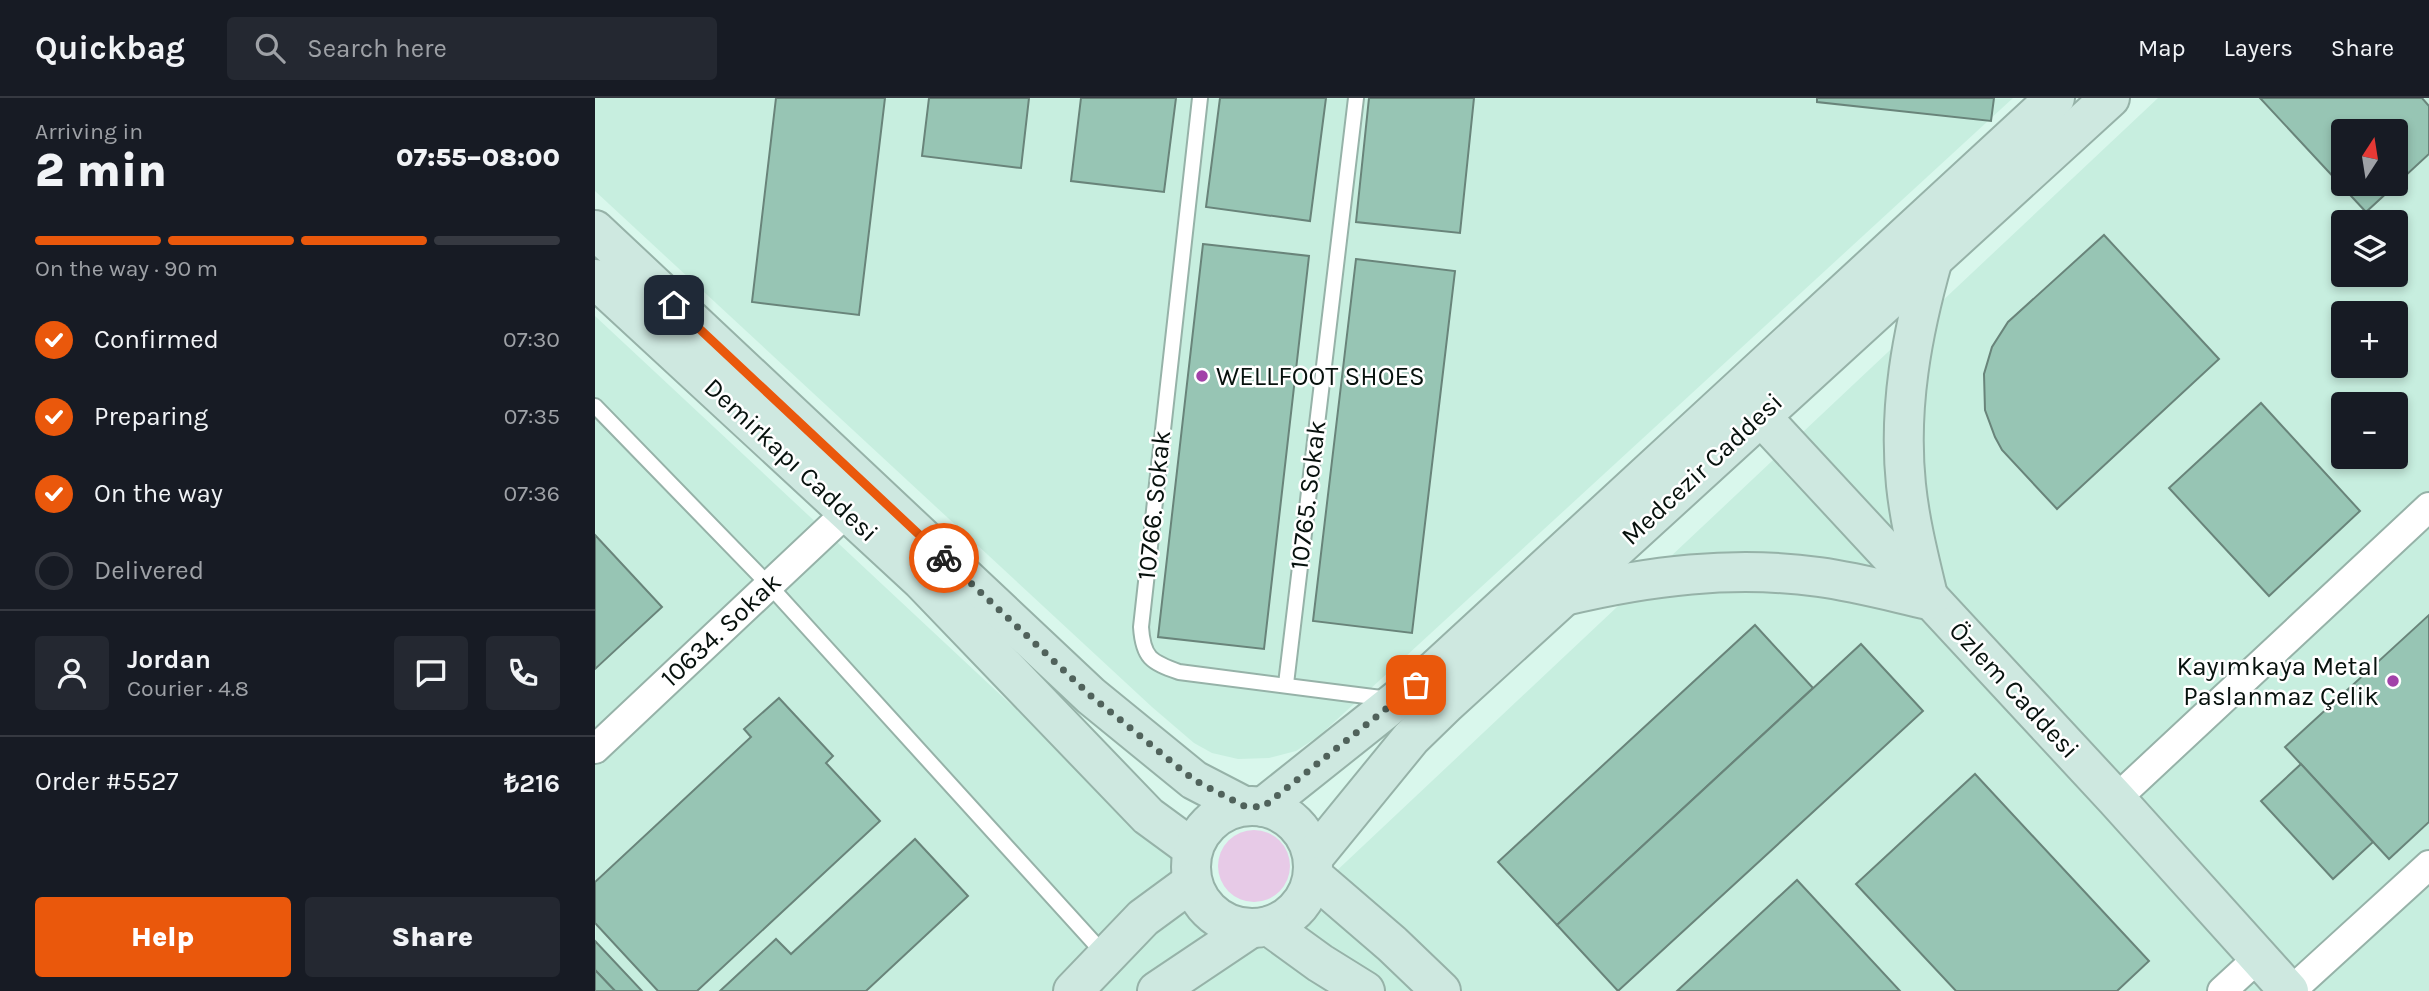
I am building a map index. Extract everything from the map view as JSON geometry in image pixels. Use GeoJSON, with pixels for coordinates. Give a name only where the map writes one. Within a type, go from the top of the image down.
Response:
{"type":"FeatureCollection","features":[{"type":"Feature","properties":{"kind":"street","name":"Medcezir Caddesi"},"geometry":{"type":"LineString","coordinates":[[1313,867],[1411,738],[1562,597],[1748,403],[2055,98]]}},
{"type":"Feature","properties":{"kind":"street","name":"Medcezir Caddesi"},"geometry":{"type":"LineString","coordinates":[[1254,807],[1398,700],[1748,403],[1933,259],[2111,98]]}},
{"type":"Feature","properties":{"kind":"street","name":"Demirkapı Caddesi"},"geometry":{"type":"LineString","coordinates":[[595,230],[1100,703],[1194,780],[1254,807]]}},
{"type":"Feature","properties":{"kind":"street"},"geometry":{"type":"LineString","coordinates":[[1562,597],[1614,584],[1663,576],[1766,572],[1820,577],[1930,600],[1915,542],[1906,485],[1904,430],[1907,373],[1917,314],[1933,259]]}},
{"type":"Feature","properties":{"kind":"street","name":"Demirkapı Caddesi"},"geometry":{"type":"LineString","coordinates":[[595,279],[921,580],[1193,866]]}},
{"type":"Feature","properties":{"kind":"street","name":"Özlem Caddesi"},"geometry":{"type":"LineString","coordinates":[[1748,403],[2116,799],[2290,991]]}},
{"type":"Feature","properties":{"kind":"street"},"geometry":{"type":"LineString","coordinates":[[2116,799],[2429,507]]}},
{"type":"Feature","properties":{"kind":"street","name":"10634. Sokak"},"geometry":{"type":"LineString","coordinates":[[595,749],[847,512]]}},
{"type":"Feature","properties":{"kind":"street"},"geometry":{"type":"LineString","coordinates":[[1157,991],[1260,927],[1285,918],[1298,907],[1308,892],[1313,867],[1307,840],[1296,825],[1281,813],[1254,807],[1227,811],[1212,820],[1201,834],[1193,866],[1203,902],[1220,919],[1235,926],[1260,927],[1366,991]]}},
{"type":"Feature","properties":{"kind":"street"},"geometry":{"type":"LineString","coordinates":[[2290,991],[2429,865]]}},
{"type":"Feature","properties":{"kind":"street"},"geometry":{"type":"LineString","coordinates":[[1073,991],[1193,866]]}},
{"type":"Feature","properties":{"kind":"street"},"geometry":{"type":"LineString","coordinates":[[1313,867],[1441,991]]}},
{"type":"Feature","properties":{"kind":"street"},"geometry":{"type":"LineString","coordinates":[[2222,991],[2258,958]]}},
{"type":"Feature","properties":{"kind":"lane","name":"10766. Sokak"},"geometry":{"type":"LineString","coordinates":[[1200,98],[1141,627],[1142,648],[1154,663],[1179,672],[1398,700]]}},
{"type":"Feature","properties":{"kind":"lane","name":"10765. Sokak"},"geometry":{"type":"LineString","coordinates":[[1286,684],[1356,98]]}},
{"type":"Feature","properties":{"kind":"lane"},"geometry":{"type":"LineString","coordinates":[[595,406],[769,585],[1107,957]]}},
{"type":"Feature","properties":{"kind":"shaded area"},"geometry":{"type":"Polygon","coordinates":[[[595,98],[2013,98],[1319,736],[1296,751],[1269,758],[1238,759],[1212,753],[1194,743],[1152,707],[595,191],[595,98]]]}},
{"type":"Feature","properties":{"kind":"shaded area"},"geometry":{"type":"Polygon","coordinates":[[[2158,98],[2429,98],[2429,991],[595,991],[595,316],[1263,940],[2158,98]]]}},
{"type":"Feature","properties":{"kind":"shaded area"},"geometry":{"type":"Polygon","coordinates":[[[1254,830],[1274,836],[1284,846],[1290,866],[1284,886],[1274,896],[1254,902],[1234,896],[1224,886],[1218,866],[1224,846],[1234,836],[1254,830]]]}},
{"type":"Feature","properties":{"kind":"building"},"geometry":{"type":"Polygon","coordinates":[[[776,98],[885,98],[859,315],[752,302],[776,98]]]}},
{"type":"Feature","properties":{"kind":"building"},"geometry":{"type":"Polygon","coordinates":[[[929,98],[1029,98],[1021,168],[922,156],[929,98]]]}},
{"type":"Feature","properties":{"kind":"building"},"geometry":{"type":"Polygon","coordinates":[[[1081,98],[1176,98],[1164,192],[1071,181],[1081,98]]]}},
{"type":"Feature","properties":{"kind":"building"},"geometry":{"type":"Polygon","coordinates":[[[1220,98],[1326,98],[1310,221],[1206,207],[1220,98]]]}},
{"type":"Feature","properties":{"kind":"building"},"geometry":{"type":"Polygon","coordinates":[[[1369,98],[1474,98],[1460,233],[1356,222],[1369,98]]]}},
{"type":"Feature","properties":{"kind":"building"},"geometry":{"type":"Polygon","coordinates":[[[1817,98],[1994,98],[1991,121],[1817,102],[1817,98]]]}},
{"type":"Feature","properties":{"kind":"building"},"geometry":{"type":"Polygon","coordinates":[[[2260,98],[2422,98],[2429,106],[2429,154],[2408,173],[2408,119],[2331,119],[2331,174],[2260,98]]]}},
{"type":"Feature","properties":{"kind":"building"},"geometry":{"type":"Polygon","coordinates":[[[2351,196],[2383,196],[2368,210],[2364,210],[2351,196]]]}},
{"type":"Feature","properties":{"kind":"building"},"geometry":{"type":"Polygon","coordinates":[[[2104,235],[2219,359],[2057,509],[2002,450],[1985,410],[1984,374],[1992,347],[2008,322],[2104,235]]]}},
{"type":"Feature","properties":{"kind":"building"},"geometry":{"type":"Polygon","coordinates":[[[1203,244],[1309,256],[1264,649],[1158,637],[1203,244]]]}},
{"type":"Feature","properties":{"kind":"building"},"geometry":{"type":"Polygon","coordinates":[[[1356,259],[1455,271],[1412,633],[1313,621],[1356,259]]]}},
{"type":"Feature","properties":{"kind":"building"},"geometry":{"type":"Polygon","coordinates":[[[2261,403],[2360,511],[2269,596],[2169,488],[2261,403]]]}},
{"type":"Feature","properties":{"kind":"building"},"geometry":{"type":"Polygon","coordinates":[[[595,535],[662,607],[595,669],[595,535]]]}},
{"type":"Feature","properties":{"kind":"building","name":"Kayımkaya Metal Paslanmaz Çelik"},"geometry":{"type":"Polygon","coordinates":[[[2429,615],[2429,822],[2389,859],[2285,747],[2429,615]]]}},
{"type":"Feature","properties":{"kind":"building"},"geometry":{"type":"Polygon","coordinates":[[[1755,625],[1813,688],[1557,925],[1498,862],[1755,625]]]}},
{"type":"Feature","properties":{"kind":"building"},"geometry":{"type":"Polygon","coordinates":[[[1861,644],[1923,711],[1618,991],[1557,925],[1861,644]]]}},
{"type":"Feature","properties":{"kind":"building"},"geometry":{"type":"Polygon","coordinates":[[[779,698],[833,756],[826,763],[880,821],[697,991],[658,991],[595,923],[595,882],[751,737],[744,729],[779,698]]]}},
{"type":"Feature","properties":{"kind":"building"},"geometry":{"type":"Polygon","coordinates":[[[2301,764],[2373,842],[2333,879],[2261,801],[2301,764]]]}},
{"type":"Feature","properties":{"kind":"building"},"geometry":{"type":"Polygon","coordinates":[[[1975,774],[2149,961],[2117,991],[1956,991],[1856,884],[1975,774]]]}},
{"type":"Feature","properties":{"kind":"building"},"geometry":{"type":"Polygon","coordinates":[[[915,839],[968,896],[866,991],[720,991],[776,939],[791,954],[915,839]]]}},
{"type":"Feature","properties":{"kind":"building"},"geometry":{"type":"Polygon","coordinates":[[[1797,880],[1900,991],[1677,991],[1797,880]]]}},
{"type":"Feature","properties":{"kind":"building"},"geometry":{"type":"Polygon","coordinates":[[[595,941],[642,991],[615,991],[595,970],[595,941]]]}},
{"type":"Feature","properties":{"kind":"building"},"geometry":{"type":"Polygon","coordinates":[[[595,970],[615,991],[595,991],[595,970]]]}},
{"type":"Feature","properties":{"kind":"way so far"},"geometry":{"type":"LineString","coordinates":[[944,558],[1124,725],[1194,780],[1244,806],[1263,807],[1416,685]]}},
{"type":"Feature","properties":{"kind":"place","name":"WELLFOOT SHOES"},"geometry":{"type":"Point","coordinates":[1202,376]}},
{"type":"Feature","properties":{"kind":"place","name":"Kayımkaya Metal Paslanmaz Çelik"},"geometry":{"type":"Point","coordinates":[2393,681]}},
{"type":"Feature","properties":{"kind":"route"},"geometry":{"type":"LineString","coordinates":[[674,305],[944,558]]}}]}
